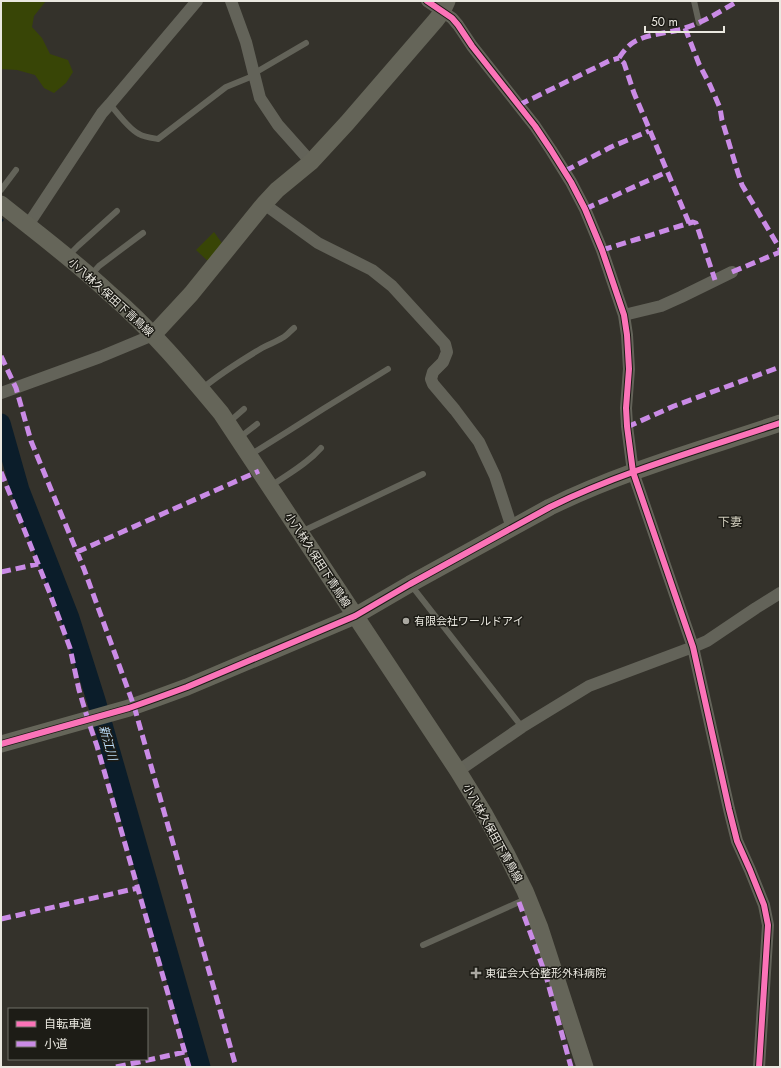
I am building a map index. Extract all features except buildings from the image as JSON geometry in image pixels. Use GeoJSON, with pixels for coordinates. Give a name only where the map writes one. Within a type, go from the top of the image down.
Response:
{"type":"FeatureCollection","features":[{"type":"Feature","properties":{"kind":"street"},"geometry":{"type":"LineString","coordinates":[[28,226],[102,113],[197,1]]}},
{"type":"Feature","properties":{"kind":"street"},"geometry":{"type":"LineString","coordinates":[[231,1],[246,42],[253,75],[260,98],[278,125],[311,162]]}},
{"type":"Feature","properties":{"kind":"street"},"geometry":{"type":"LineString","coordinates":[[427,1],[444,6],[472,46],[535,126],[565,172],[584,209],[602,250],[624,315],[629,369],[626,408],[627,427],[633,472],[693,647],[729,809],[738,841],[764,905],[768,925],[759,1067]]}},
{"type":"Feature","properties":{"kind":"street"},"geometry":{"type":"LineString","coordinates":[[1,393],[100,357],[153,335],[191,294],[264,204],[277,190],[311,162],[347,124],[436,20],[444,6]]}},
{"type":"Feature","properties":{"kind":"street","name":"小八林久保田下青鳥線"},"geometry":{"type":"LineString","coordinates":[[1,204],[110,293],[153,335],[191,377],[228,423],[458,771],[503,847],[528,898],[540,928],[585,1067]]}},
{"type":"Feature","properties":{"kind":"street"},"geometry":{"type":"LineString","coordinates":[[264,204],[318,243],[372,270],[392,286],[445,344],[447,352],[443,362],[433,372],[430,379],[479,442],[495,476],[512,528]]}},
{"type":"Feature","properties":{"kind":"street"},"geometry":{"type":"LineString","coordinates":[[624,315],[660,306],[732,272]]}},
{"type":"Feature","properties":{"kind":"street"},"geometry":{"type":"LineString","coordinates":[[1,744],[129,708],[187,687],[355,616],[410,584],[550,507],[573,496],[633,472],[780,423]]}},
{"type":"Feature","properties":{"kind":"street"},"geometry":{"type":"LineString","coordinates":[[458,771],[522,727],[589,686],[707,641],[780,593]]}},
{"type":"Feature","properties":{"kind":"lane"},"geometry":{"type":"LineString","coordinates":[[694,1],[698,23]]}},
{"type":"Feature","properties":{"kind":"lane"},"geometry":{"type":"LineString","coordinates":[[110,104],[139,134],[158,139],[226,87],[253,75],[306,43]]}},
{"type":"Feature","properties":{"kind":"lane"},"geometry":{"type":"LineString","coordinates":[[1,190],[16,170]]}},
{"type":"Feature","properties":{"kind":"lane"},"geometry":{"type":"LineString","coordinates":[[67,257],[117,211]]}},
{"type":"Feature","properties":{"kind":"lane"},"geometry":{"type":"LineString","coordinates":[[90,276],[99,266],[143,233]]}},
{"type":"Feature","properties":{"kind":"lane"},"geometry":{"type":"LineString","coordinates":[[201,389],[214,378],[269,343],[282,338],[294,328]]}},
{"type":"Feature","properties":{"kind":"lane"},"geometry":{"type":"LineString","coordinates":[[249,455],[388,370]]}},
{"type":"Feature","properties":{"kind":"lane"},"geometry":{"type":"LineString","coordinates":[[228,423],[244,409]]}},
{"type":"Feature","properties":{"kind":"lane"},"geometry":{"type":"LineString","coordinates":[[238,439],[256,424]]}},
{"type":"Feature","properties":{"kind":"lane"},"geometry":{"type":"LineString","coordinates":[[270,487],[315,455],[321,448]]}},
{"type":"Feature","properties":{"kind":"lane"},"geometry":{"type":"LineString","coordinates":[[300,533],[422,474]]}},
{"type":"Feature","properties":{"kind":"lane"},"geometry":{"type":"LineString","coordinates":[[410,584],[522,727]]}},
{"type":"Feature","properties":{"kind":"lane"},"geometry":{"type":"LineString","coordinates":[[423,945],[528,898]]}},
{"type":"Feature","properties":{"kind":"green space"},"geometry":{"type":"Polygon","coordinates":[[[1,1],[46,1],[34,16],[32,27],[42,38],[50,54],[68,60],[73,72],[66,83],[54,93],[44,88],[35,75],[17,70],[1,69],[1,1]]]}},
{"type":"Feature","properties":{"kind":"green space"},"geometry":{"type":"Polygon","coordinates":[[[214,232],[224,246],[210,263],[196,250],[214,232]]]}},
{"type":"Feature","properties":{"kind":"waterway","name":"新江川"},"geometry":{"type":"LineString","coordinates":[[1,423],[20,490],[70,618],[96,700],[201,1067]]}},
{"type":"Feature","properties":{"kind":"marked path"},"geometry":{"type":"LineString","coordinates":[[689,223],[634,93],[624,63],[619,58],[627,47],[637,40],[692,26],[738,1]]}},
{"type":"Feature","properties":{"kind":"marked path"},"geometry":{"type":"LineString","coordinates":[[685,28],[699,64],[720,108],[722,120],[742,185],[780,249]]}},
{"type":"Feature","properties":{"kind":"marked path"},"geometry":{"type":"LineString","coordinates":[[519,105],[609,61],[619,58]]}},
{"type":"Feature","properties":{"kind":"marked path"},"geometry":{"type":"LineString","coordinates":[[565,171],[611,147],[649,131]]}},
{"type":"Feature","properties":{"kind":"marked path"},"geometry":{"type":"LineString","coordinates":[[585,209],[667,172]]}},
{"type":"Feature","properties":{"kind":"marked path"},"geometry":{"type":"LineString","coordinates":[[602,250],[693,222],[696,223],[715,280]]}},
{"type":"Feature","properties":{"kind":"marked path"},"geometry":{"type":"LineString","coordinates":[[732,272],[780,252]]}},
{"type":"Feature","properties":{"kind":"marked path"},"geometry":{"type":"LineString","coordinates":[[1,356],[16,388],[31,441],[84,569],[134,706],[236,1067]]}},
{"type":"Feature","properties":{"kind":"marked path"},"geometry":{"type":"LineString","coordinates":[[627,427],[674,406],[780,367]]}},
{"type":"Feature","properties":{"kind":"marked path"},"geometry":{"type":"LineString","coordinates":[[77,552],[259,471]]}},
{"type":"Feature","properties":{"kind":"marked path"},"geometry":{"type":"LineString","coordinates":[[1,472],[49,591],[70,648],[79,690],[97,746],[189,1067]]}},
{"type":"Feature","properties":{"kind":"marked path"},"geometry":{"type":"LineString","coordinates":[[1,572],[38,564]]}},
{"type":"Feature","properties":{"kind":"marked path"},"geometry":{"type":"LineString","coordinates":[[1,919],[138,888]]}},
{"type":"Feature","properties":{"kind":"marked path"},"geometry":{"type":"LineString","coordinates":[[519,902],[546,976],[571,1067]]}},
{"type":"Feature","properties":{"kind":"marked path"},"geometry":{"type":"LineString","coordinates":[[116,1067],[185,1052]]}},
{"type":"Feature","properties":{"kind":"cycle path"},"geometry":{"type":"LineString","coordinates":[[427,1],[452,18],[458,25],[472,46],[535,126],[551,150],[571,182],[585,209],[602,250],[624,315],[629,369],[626,408],[627,426],[633,472],[693,647],[737,841],[764,905],[768,925],[759,1067]]}},
{"type":"Feature","properties":{"kind":"cycle path"},"geometry":{"type":"LineString","coordinates":[[1,744],[129,708],[187,687],[355,616],[550,507],[578,494],[635,471],[780,423]]}},
{"type":"Feature","properties":{"kind":"place","name":"有限会社ワールドアイ"},"geometry":{"type":"Point","coordinates":[406,621]}},
{"type":"Feature","properties":{"kind":"place","name":"東征会大谷整形外科病院"},"geometry":{"type":"Point","coordinates":[476,973]}},
{"type":"Feature","properties":{"kind":"district","name":"下妻"},"geometry":{"type":"Point","coordinates":[730,522]}}]}
